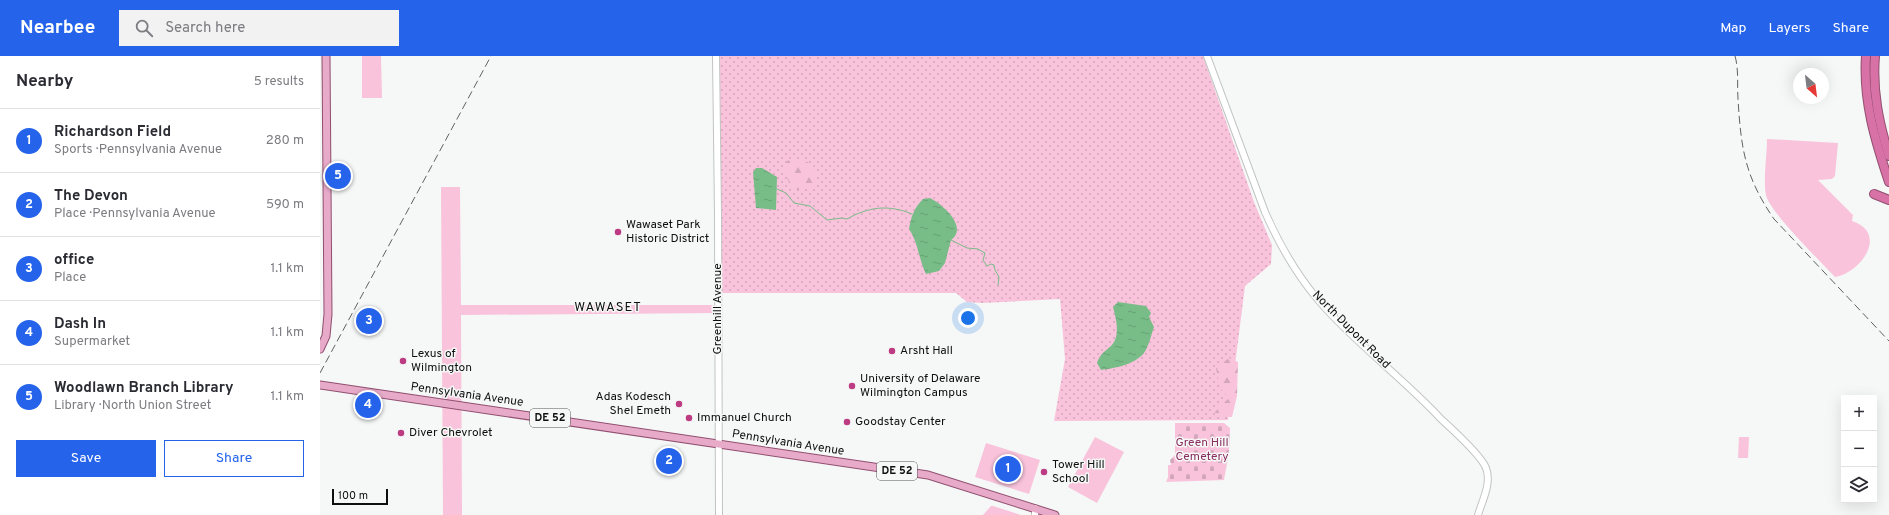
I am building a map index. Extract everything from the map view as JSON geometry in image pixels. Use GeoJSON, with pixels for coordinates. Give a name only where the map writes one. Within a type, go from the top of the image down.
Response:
{"type":"FeatureCollection","features":[{"type":"Feature","properties":{"kind":"highway"},"geometry":{"type":"LineString","coordinates":[[1866,56],[1866,83],[1870,121],[1889,182]]}},
{"type":"Feature","properties":{"kind":"highway"},"geometry":{"type":"LineString","coordinates":[[1875,56],[1874,72],[1876,103],[1880,126],[1889,156]]}},
{"type":"Feature","properties":{"kind":"highway"},"geometry":{"type":"LineString","coordinates":[[1874,194],[1889,200]]}},
{"type":"Feature","properties":{"kind":"main road"},"geometry":{"type":"LineString","coordinates":[[320,349],[326,336],[328,314],[326,56]]}},
{"type":"Feature","properties":{"kind":"main road","name":"Greenhill Avenue"},"geometry":{"type":"LineString","coordinates":[[716,56],[719,515]]}},
{"type":"Feature","properties":{"kind":"main road","name":"North Dupont Road"},"geometry":{"type":"LineString","coordinates":[[1207,56],[1265,212],[1276,236],[1291,262],[1308,286],[1330,312],[1429,406],[1484,463],[1488,479],[1478,515]]}},
{"type":"Feature","properties":{"kind":"main road","name":"Pennsylvania Avenue"},"geometry":{"type":"LineString","coordinates":[[320,385],[928,475],[1035,512]]}},
{"type":"Feature","properties":{"kind":"main road","name":"DE 52"},"geometry":{"type":"LineString","coordinates":[[1035,512],[1055,515]]}},
{"type":"Feature","properties":{"kind":"green space"},"geometry":{"type":"Polygon","coordinates":[[[362,56],[381,56],[382,98],[362,98],[362,56]]]}},
{"type":"Feature","properties":{"kind":"green space"},"geometry":{"type":"Polygon","coordinates":[[[719,56],[1203,56],[1254,202],[1272,245],[1271,264],[1245,286],[1228,420],[1054,421],[1065,359],[1060,299],[982,303],[967,302],[956,293],[717,293],[719,56]]]}},
{"type":"Feature","properties":{"kind":"green space"},"geometry":{"type":"Polygon","coordinates":[[[1767,139],[1838,143],[1835,176],[1832,179],[1818,180],[1853,215],[1852,221],[1863,227],[1869,234],[1870,243],[1862,261],[1845,274],[1835,277],[1785,224],[1769,203],[1766,195],[1765,182],[1767,139]]]}},
{"type":"Feature","properties":{"kind":"green space"},"geometry":{"type":"Polygon","coordinates":[[[791,158],[804,161],[812,165],[815,172],[816,186],[796,190],[791,189],[783,165],[791,158]]]}},
{"type":"Feature","properties":{"kind":"green space"},"geometry":{"type":"Polygon","coordinates":[[[441,187],[460,187],[461,305],[718,305],[718,313],[461,315],[462,515],[443,515],[441,187]]]}},
{"type":"Feature","properties":{"kind":"green space"},"geometry":{"type":"Polygon","coordinates":[[[1229,358],[1238,362],[1237,396],[1232,417],[1217,417],[1215,412],[1229,398],[1220,388],[1216,368],[1229,358]]]}},
{"type":"Feature","properties":{"kind":"green space","name":"Green Hill Cemetery"},"geometry":{"type":"Polygon","coordinates":[[[1175,423],[1224,423],[1230,428],[1229,452],[1224,480],[1166,482],[1168,477],[1168,465],[1171,465],[1170,460],[1175,455],[1175,423]]]}},
{"type":"Feature","properties":{"kind":"green space"},"geometry":{"type":"Polygon","coordinates":[[[1095,437],[1124,452],[1097,503],[1068,487],[1095,437]]]}},
{"type":"Feature","properties":{"kind":"green space"},"geometry":{"type":"Polygon","coordinates":[[[1739,437],[1749,437],[1748,458],[1738,458],[1739,437]]]}},
{"type":"Feature","properties":{"kind":"green space"},"geometry":{"type":"Polygon","coordinates":[[[986,443],[1040,460],[1029,494],[975,477],[986,443]]]}},
{"type":"Feature","properties":{"kind":"green space"},"geometry":{"type":"Polygon","coordinates":[[[991,506],[993,506],[1021,515],[983,515],[991,506]]]}},
{"type":"Feature","properties":{"kind":"water"},"geometry":{"type":"Polygon","coordinates":[[[756,168],[762,168],[777,177],[776,210],[756,208],[753,172],[756,168]]]}},
{"type":"Feature","properties":{"kind":"water"},"geometry":{"type":"Polygon","coordinates":[[[930,198],[947,210],[952,216],[957,229],[956,235],[951,240],[945,263],[939,271],[926,274],[909,229],[917,206],[923,199],[930,198]]]}},
{"type":"Feature","properties":{"kind":"water"},"geometry":{"type":"Polygon","coordinates":[[[1118,302],[1146,306],[1151,313],[1149,317],[1154,327],[1147,347],[1140,357],[1124,365],[1101,370],[1097,363],[1099,357],[1111,346],[1116,337],[1117,327],[1113,307],[1118,302]]]}},
{"type":"Feature","properties":{"kind":"waterway"},"geometry":{"type":"LineString","coordinates":[[777,189],[786,193],[794,203],[810,206],[827,220],[842,218],[847,219],[863,212],[878,208],[895,209],[912,214]]}},
{"type":"Feature","properties":{"kind":"waterway"},"geometry":{"type":"LineString","coordinates":[[951,240],[967,248],[978,249],[985,253],[983,260],[987,266],[991,264],[994,265],[999,277],[998,285]]}},
{"type":"Feature","properties":{"kind":"railway"},"geometry":{"type":"LineString","coordinates":[[320,373],[491,56]]}},
{"type":"Feature","properties":{"kind":"railway"},"geometry":{"type":"LineString","coordinates":[[1735,56],[1739,117],[1743,148],[1751,176],[1764,204],[1774,219],[1889,341]]}},
{"type":"Feature","properties":{"kind":"place","name":"Woodlawn Branch Library"},"geometry":{"type":"Point","coordinates":[338,176]}},
{"type":"Feature","properties":{"kind":"place","name":"Wawaset Park Historic District"},"geometry":{"type":"Point","coordinates":[618,232]}},
{"type":"Feature","properties":{"kind":"place","name":"office"},"geometry":{"type":"Point","coordinates":[369,321]}},
{"type":"Feature","properties":{"kind":"place","name":"Arsht Hall"},"geometry":{"type":"Point","coordinates":[892,351]}},
{"type":"Feature","properties":{"kind":"place","name":"Lexus of Wilmington"},"geometry":{"type":"Point","coordinates":[403,361]}},
{"type":"Feature","properties":{"kind":"place","name":"University of Delaware Wilmington Campus"},"geometry":{"type":"Point","coordinates":[852,386]}},
{"type":"Feature","properties":{"kind":"place","name":"Adas Kodesch Shel Emeth"},"geometry":{"type":"Point","coordinates":[679,404]}},
{"type":"Feature","properties":{"kind":"place","name":"Dash In"},"geometry":{"type":"Point","coordinates":[368,405]}},
{"type":"Feature","properties":{"kind":"place","name":"Immanuel Church"},"geometry":{"type":"Point","coordinates":[689,418]}},
{"type":"Feature","properties":{"kind":"place","name":"Goodstay Center"},"geometry":{"type":"Point","coordinates":[847,422]}},
{"type":"Feature","properties":{"kind":"place","name":"Diver Chevrolet"},"geometry":{"type":"Point","coordinates":[401,433]}},
{"type":"Feature","properties":{"kind":"place","name":"The Devon"},"geometry":{"type":"Point","coordinates":[669,461]}},
{"type":"Feature","properties":{"kind":"place","name":"Richardson Field"},"geometry":{"type":"Point","coordinates":[1008,469]}},
{"type":"Feature","properties":{"kind":"place","name":"Tower Hill School"},"geometry":{"type":"Point","coordinates":[1044,472]}},
{"type":"Feature","properties":{"kind":"district","name":"WAWASET"},"geometry":{"type":"Point","coordinates":[608,308]}}]}
